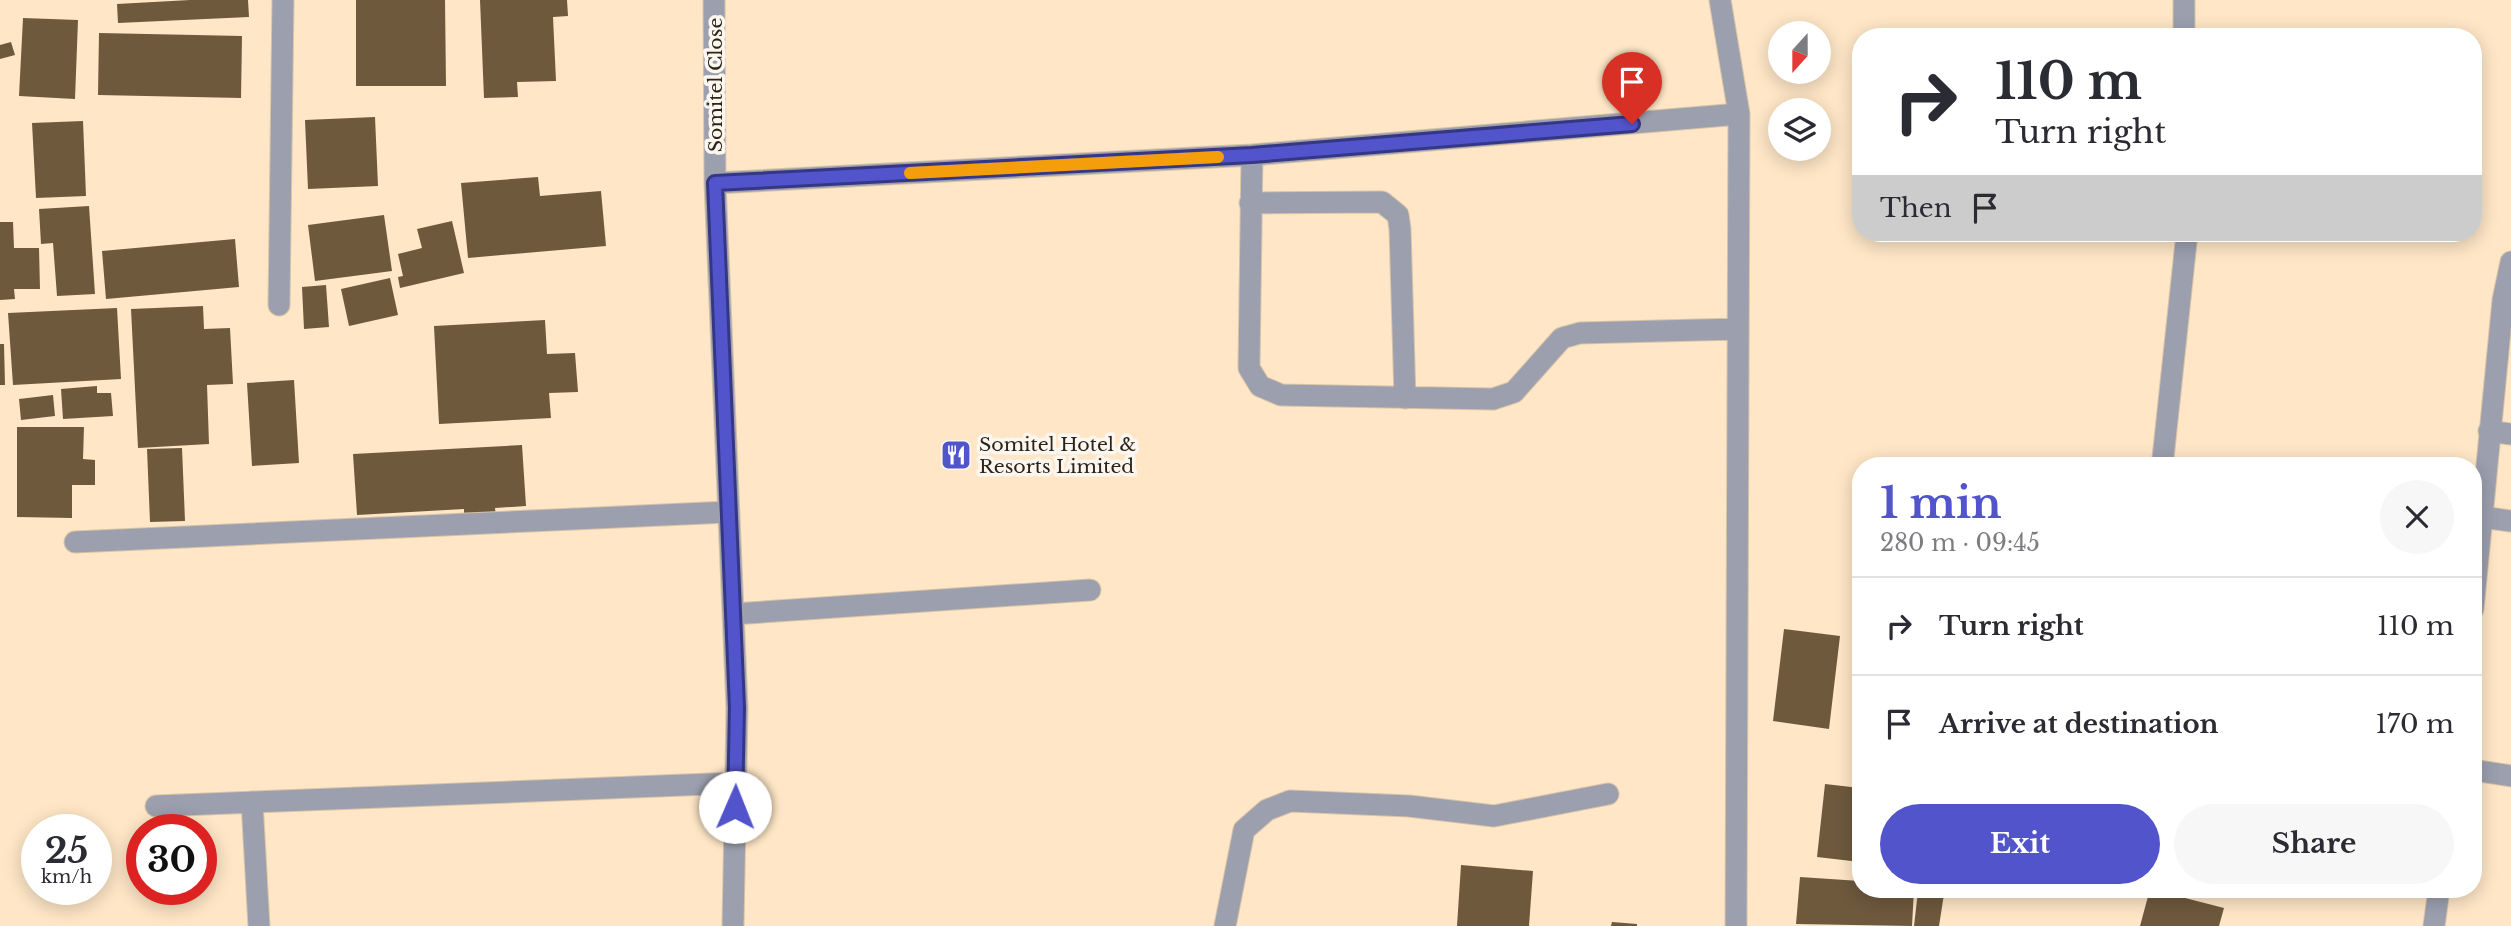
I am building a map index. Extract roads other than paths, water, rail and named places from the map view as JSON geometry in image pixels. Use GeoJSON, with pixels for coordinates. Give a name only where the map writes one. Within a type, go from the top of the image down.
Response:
{"type":"FeatureCollection","features":[{"type":"Feature","properties":{"kind":"street"},"geometry":{"type":"LineString","coordinates":[[279,304],[283,0]]}},
{"type":"Feature","properties":{"kind":"street","name":"Somitel Close"},"geometry":{"type":"LineString","coordinates":[[714,0],[715,183],[737,708],[733,926]]}},
{"type":"Feature","properties":{"kind":"street"},"geometry":{"type":"LineString","coordinates":[[1720,0],[1739,114],[1736,926]]}},
{"type":"Feature","properties":{"kind":"street"},"geometry":{"type":"LineString","coordinates":[[2184,0],[2184,28]]}},
{"type":"Feature","properties":{"kind":"street"},"geometry":{"type":"LineString","coordinates":[[715,183],[1252,155],[1739,114]]}},
{"type":"Feature","properties":{"kind":"street"},"geometry":{"type":"LineString","coordinates":[[1252,155],[1249,368],[1260,386],[1281,395],[1493,399],[1514,392],[1562,338],[1580,333],[1738,329]]}},
{"type":"Feature","properties":{"kind":"street"},"geometry":{"type":"LineString","coordinates":[[1250,203],[1382,202],[1398,215],[1405,398]]}},
{"type":"Feature","properties":{"kind":"street"},"geometry":{"type":"LineString","coordinates":[[2163,457],[2186,242]]}},
{"type":"Feature","properties":{"kind":"street"},"geometry":{"type":"LineString","coordinates":[[2511,262],[2482,517],[2511,521]]}},
{"type":"Feature","properties":{"kind":"street"},"geometry":{"type":"LineString","coordinates":[[2490,431],[2511,434]]}},
{"type":"Feature","properties":{"kind":"street"},"geometry":{"type":"LineString","coordinates":[[75,541],[728,513]]}},
{"type":"Feature","properties":{"kind":"street"},"geometry":{"type":"LineString","coordinates":[[733,614],[1090,590]]}},
{"type":"Feature","properties":{"kind":"street"},"geometry":{"type":"LineString","coordinates":[[2482,771],[2511,776]]}},
{"type":"Feature","properties":{"kind":"street"},"geometry":{"type":"LineString","coordinates":[[156,806],[736,783]]}},
{"type":"Feature","properties":{"kind":"street"},"geometry":{"type":"LineString","coordinates":[[1225,926],[1244,830],[1267,810],[1290,801],[1409,806],[1494,816],[1608,794]]}},
{"type":"Feature","properties":{"kind":"street"},"geometry":{"type":"LineString","coordinates":[[252,802],[259,926]]}},
{"type":"Feature","properties":{"kind":"street"},"geometry":{"type":"LineString","coordinates":[[2434,926],[2438,898]]}},
{"type":"Feature","properties":{"kind":"place","name":"Somitel Hotel & Resorts Limited"},"geometry":{"type":"Point","coordinates":[956,455]}}]}
